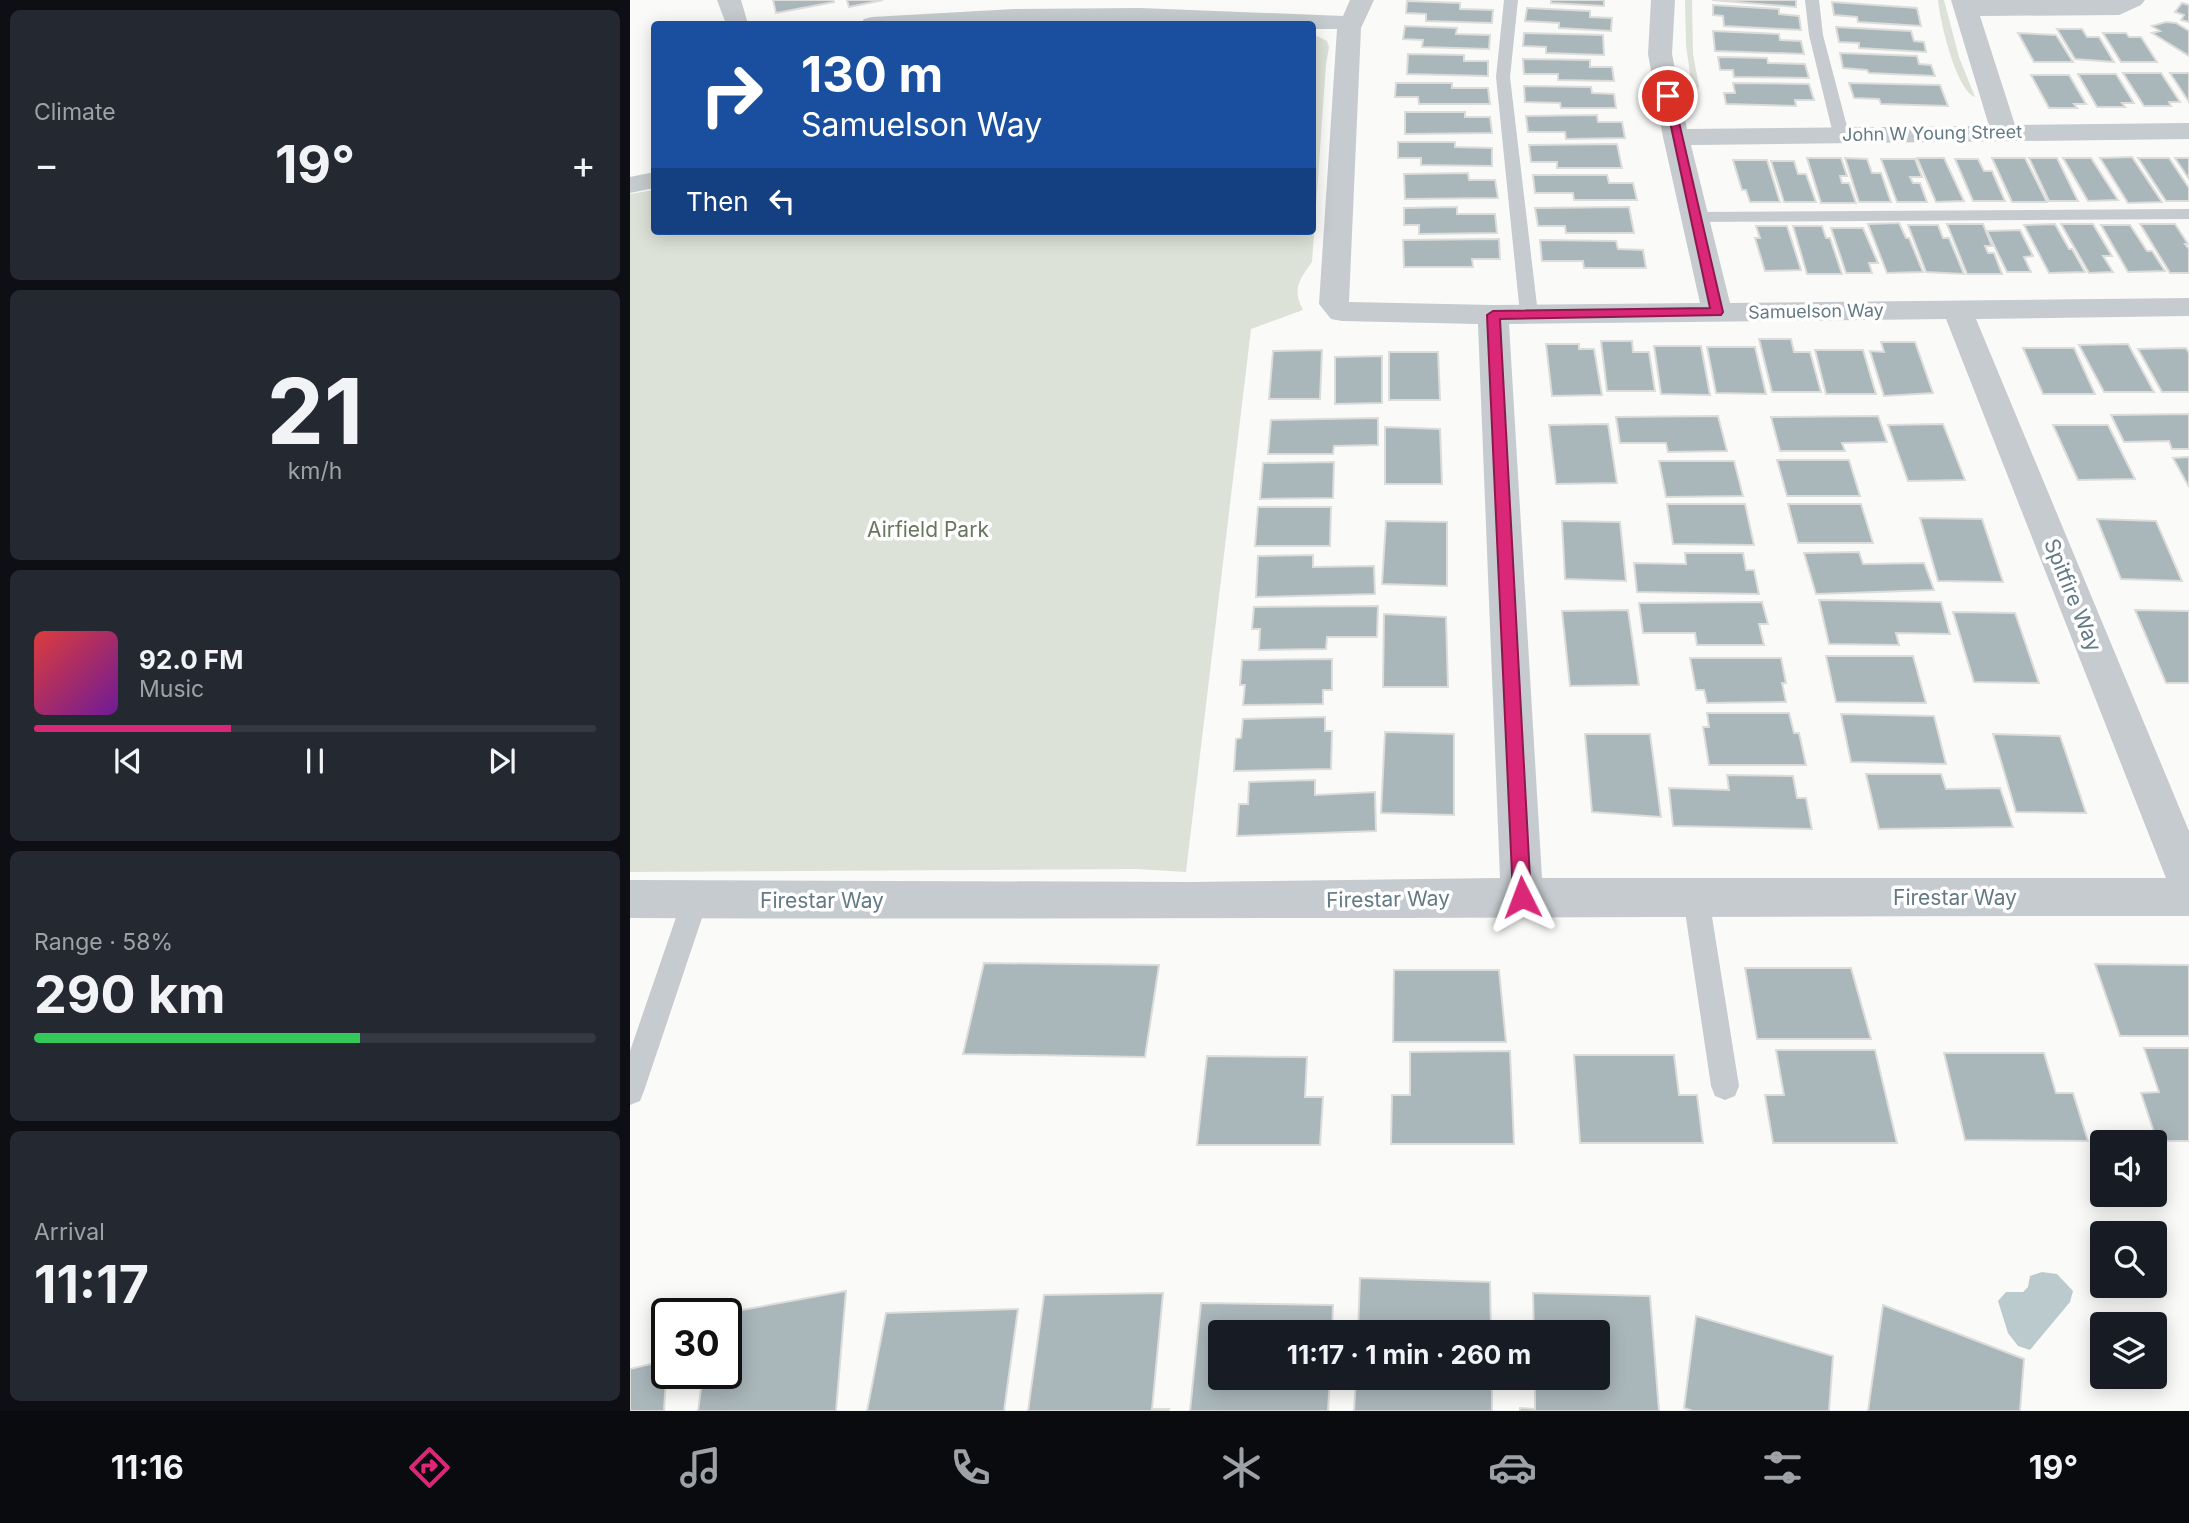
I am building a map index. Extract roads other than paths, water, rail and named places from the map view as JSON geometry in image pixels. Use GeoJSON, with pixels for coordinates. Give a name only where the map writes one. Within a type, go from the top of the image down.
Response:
{"type":"FeatureCollection","features":[{"type":"Feature","properties":{"kind":"street"},"geometry":{"type":"LineString","coordinates":[[729,0],[736,21]]}},
{"type":"Feature","properties":{"kind":"street"},"geometry":{"type":"LineString","coordinates":[[1663,0],[1660,54],[1676,137],[1717,312]]}},
{"type":"Feature","properties":{"kind":"street"},"geometry":{"type":"LineString","coordinates":[[2004,131],[1963,5],[2119,8],[2133,0]]}},
{"type":"Feature","properties":{"kind":"street"},"geometry":{"type":"LineString","coordinates":[[925,21],[1135,7],[1357,11]]}},
{"type":"Feature","properties":{"kind":"street","name":"Samuelson Way"},"geometry":{"type":"LineString","coordinates":[[1357,11],[1349,28],[1334,304],[1342,312],[1511,315],[2189,307]]}},
{"type":"Feature","properties":{"kind":"street","name":"John W Young Street"},"geometry":{"type":"LineString","coordinates":[[1676,137],[2004,131],[2189,131]]}},
{"type":"Feature","properties":{"kind":"street"},"geometry":{"type":"LineString","coordinates":[[630,185],[651,181]]}},
{"type":"Feature","properties":{"kind":"street","name":"Spitfire Way"},"geometry":{"type":"LineString","coordinates":[[1957,310],[2189,882]]}},
{"type":"Feature","properties":{"kind":"street"},"geometry":{"type":"LineString","coordinates":[[1511,315],[1522,897]]}},
{"type":"Feature","properties":{"kind":"street","name":"Firestar Way"},"geometry":{"type":"LineString","coordinates":[[630,899],[1192,901],[1522,897],[2189,897]]}},
{"type":"Feature","properties":{"kind":"lane"},"geometry":{"type":"LineString","coordinates":[[1511,0],[1503,77],[1511,315]]}},
{"type":"Feature","properties":{"kind":"lane"},"geometry":{"type":"LineString","coordinates":[[1812,0],[1816,35],[1841,134]]}},
{"type":"Feature","properties":{"kind":"lane"},"geometry":{"type":"LineString","coordinates":[[1695,217],[2189,214]]}},
{"type":"Feature","properties":{"kind":"lane"},"geometry":{"type":"LineString","coordinates":[[1696,898],[1725,1086]]}},
{"type":"Feature","properties":{"kind":"lane"},"geometry":{"type":"LineString","coordinates":[[630,1091],[695,900]]}},
{"type":"Feature","properties":{"kind":"park label","name":"Airfield Park"},"geometry":{"type":"Point","coordinates":[928,529]}}]}
